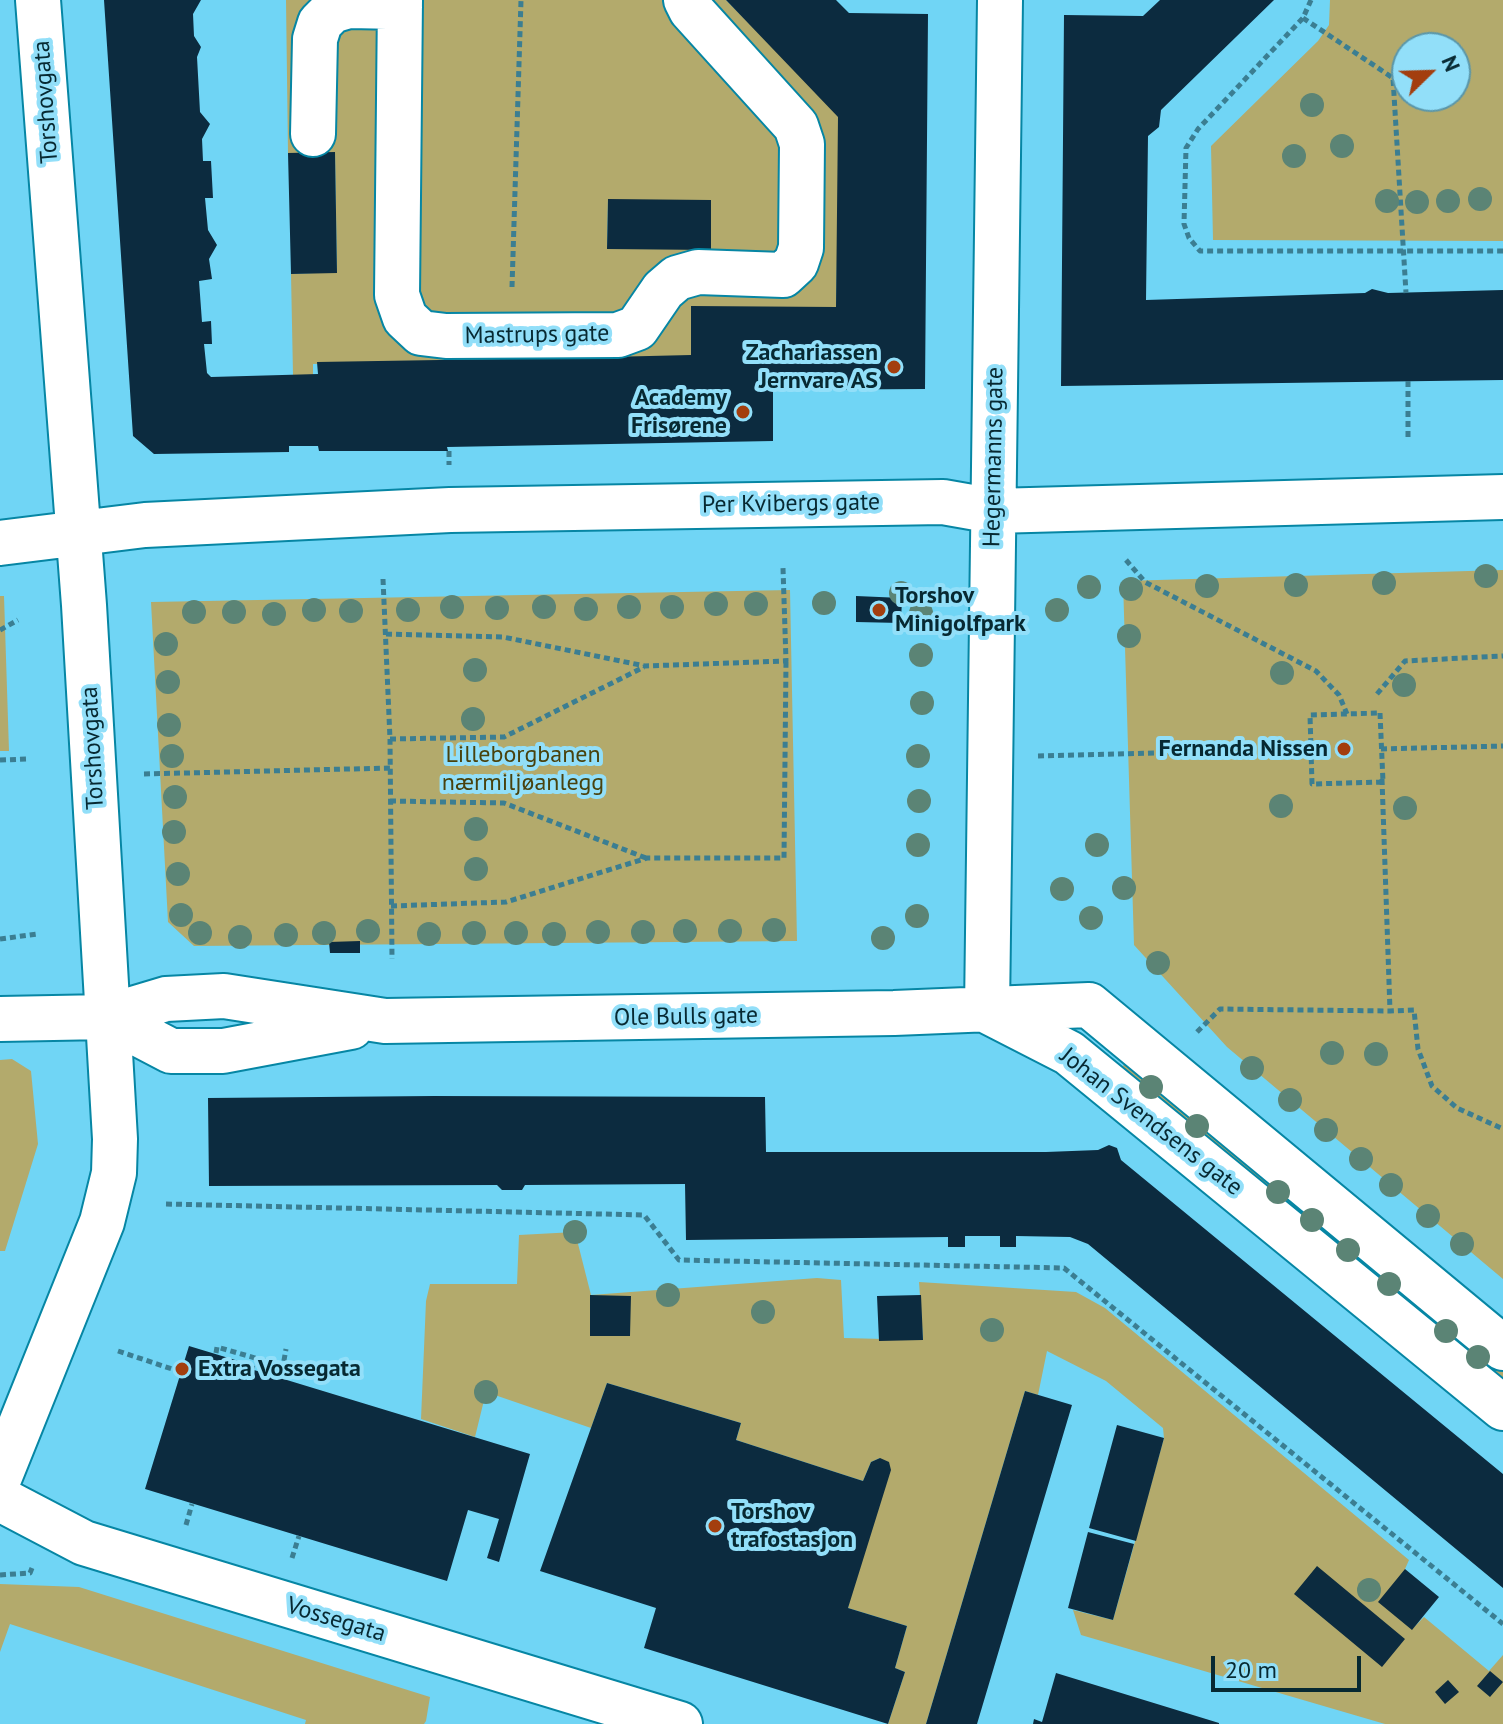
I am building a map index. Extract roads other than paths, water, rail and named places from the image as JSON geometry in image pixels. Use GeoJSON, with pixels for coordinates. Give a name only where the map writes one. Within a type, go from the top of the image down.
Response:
{"type":"FeatureCollection","features":[{"type":"Feature","properties":{"kind":"street","name":"Torshovgata"},"geometry":{"type":"LineString","coordinates":[[0,1476],[109,1198],[115,1139],[84,605],[38,0]]}},
{"type":"Feature","properties":{"kind":"street","name":"Mastrups gate"},"geometry":{"type":"LineString","coordinates":[[313,134],[315,39],[320,23],[332,11],[349,6],[400,3],[397,295],[405,318],[421,333],[440,336],[618,335],[637,328],[663,290],[677,278],[698,272],[783,275],[796,263],[801,248],[802,144],[796,126],[691,10],[686,0]]}},
{"type":"Feature","properties":{"kind":"street","name":"Hegermanns gate"},"geometry":{"type":"LineString","coordinates":[[987,1010],[1000,0]]}},
{"type":"Feature","properties":{"kind":"street","name":"Per Kvibergs gate"},"geometry":{"type":"LineString","coordinates":[[0,543],[78,536],[145,525],[450,510],[943,502],[994,511],[1503,497]]}},
{"type":"Feature","properties":{"kind":"street","name":"Ole Bulls gate"},"geometry":{"type":"LineString","coordinates":[[0,1019],[106,1017],[166,999],[224,996],[385,1021],[987,1010]]}},
{"type":"Feature","properties":{"kind":"street","name":"Johan Svendsens gate"},"geometry":{"type":"LineString","coordinates":[[987,1010],[1089,1005],[1503,1348]]}},
{"type":"Feature","properties":{"kind":"street","name":"Johan Svendsens gate"},"geometry":{"type":"LineString","coordinates":[[987,1010],[1069,1053],[1503,1408]]}},
{"type":"Feature","properties":{"kind":"street","name":"Vossegata"},"geometry":{"type":"LineString","coordinates":[[0,1499],[84,1543],[680,1724]]}},
{"type":"Feature","properties":{"kind":"place","name":"Zachariassen Jernvare AS"},"geometry":{"type":"Point","coordinates":[894,367]}},
{"type":"Feature","properties":{"kind":"place","name":"Academy Frisørene"},"geometry":{"type":"Point","coordinates":[743,412]}},
{"type":"Feature","properties":{"kind":"place","name":"Torshov Minigolfpark"},"geometry":{"type":"Point","coordinates":[879,610]}},
{"type":"Feature","properties":{"kind":"place","name":"Fernanda Nissen"},"geometry":{"type":"Point","coordinates":[1344,749]}},
{"type":"Feature","properties":{"kind":"place","name":"Extra Vossegata"},"geometry":{"type":"Point","coordinates":[182,1369]}},
{"type":"Feature","properties":{"kind":"place","name":"Torshov trafostasjon"},"geometry":{"type":"Point","coordinates":[715,1526]}},
{"type":"Feature","properties":{"kind":"park label","name":"Lilleborgbanen nærmiljøanlegg"},"geometry":{"type":"Point","coordinates":[523,769]}}]}
